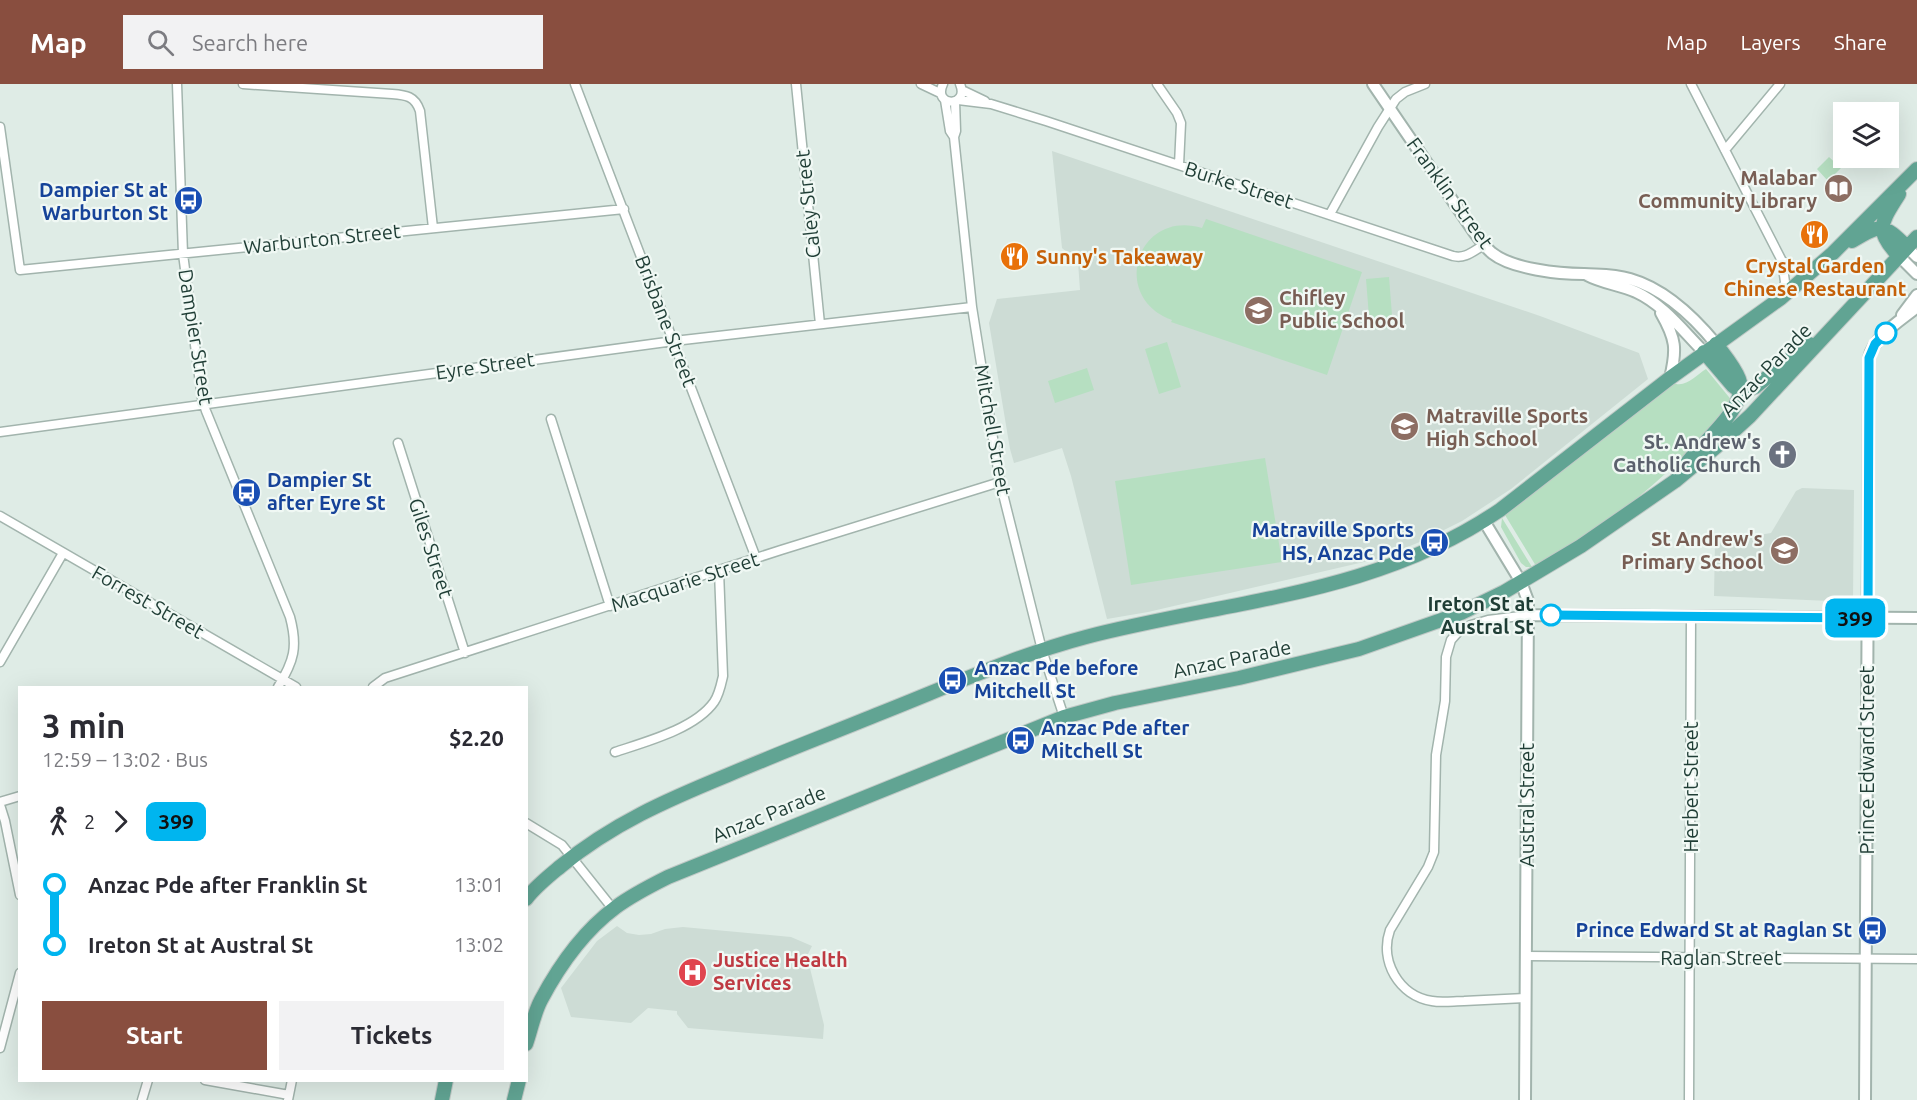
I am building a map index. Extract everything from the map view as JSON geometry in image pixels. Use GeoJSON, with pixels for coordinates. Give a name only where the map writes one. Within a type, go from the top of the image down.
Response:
{"type":"FeatureCollection","features":[{"type":"Feature","properties":{"kind":"main road"},"geometry":{"type":"LineString","coordinates":[[1882,228],[1888,212],[1913,173]]}},
{"type":"Feature","properties":{"kind":"main road","name":"Anzac Parade"},"geometry":{"type":"LineString","coordinates":[[528,897],[545,879],[585,846],[621,823],[681,794],[1042,650],[1139,624],[1317,589],[1360,577],[1422,554],[1484,521],[1704,352],[1781,298],[1833,253],[1913,173]]}},
{"type":"Feature","properties":{"kind":"main road"},"geometry":{"type":"LineString","coordinates":[[1833,253],[1873,229],[1882,228],[1893,234],[1910,249]]}},
{"type":"Feature","properties":{"kind":"main road","name":"Anzac Parade"},"geometry":{"type":"LineString","coordinates":[[528,1038],[540,1002],[564,964],[587,934],[613,909],[642,890],[668,877],[1064,717],[1115,703],[1239,678],[1359,649],[1461,613],[1521,582],[1581,546],[1675,481],[1742,424],[1910,249]]}},
{"type":"Feature","properties":{"kind":"main road"},"geometry":{"type":"LineString","coordinates":[[1704,352],[1733,386],[1740,390],[1751,390],[1838,323]]}},
{"type":"Feature","properties":{"kind":"main road"},"geometry":{"type":"LineString","coordinates":[[1675,481],[1694,454],[1722,423],[1738,399],[1740,380],[1716,344]]}},
{"type":"Feature","properties":{"kind":"main road"},"geometry":{"type":"LineString","coordinates":[[442,1100],[446,1082]]}},
{"type":"Feature","properties":{"kind":"main road"},"geometry":{"type":"LineString","coordinates":[[514,1100],[518,1082]]}},
{"type":"Feature","properties":{"kind":"street","name":"Dampier Street"},"geometry":{"type":"LineString","coordinates":[[177,84],[183,254],[204,404],[290,617],[295,645],[292,663],[281,683]]}},
{"type":"Feature","properties":{"kind":"street"},"geometry":{"type":"LineString","coordinates":[[243,84],[407,95],[414,99],[420,111],[433,228]]}},
{"type":"Feature","properties":{"kind":"street","name":"Brisbane Street"},"geometry":{"type":"LineString","coordinates":[[575,84],[756,558]]}},
{"type":"Feature","properties":{"kind":"street","name":"Caley Street"},"geometry":{"type":"LineString","coordinates":[[796,84],[820,324]]}},
{"type":"Feature","properties":{"kind":"street"},"geometry":{"type":"LineString","coordinates":[[921,84],[943,92]]}},
{"type":"Feature","properties":{"kind":"street"},"geometry":{"type":"LineString","coordinates":[[1157,84],[1177,113],[1181,123],[1179,165]]}},
{"type":"Feature","properties":{"kind":"street","name":"Franklin Street"},"geometry":{"type":"LineString","coordinates":[[1373,84],[1484,245],[1500,258],[1526,267],[1585,274],[1600,273],[1629,278],[1651,287],[1679,306],[1716,344]]}},
{"type":"Feature","properties":{"kind":"street"},"geometry":{"type":"LineString","coordinates":[[1330,214],[1377,127],[1396,99],[1405,92],[1425,84]]}},
{"type":"Feature","properties":{"kind":"street"},"geometry":{"type":"LineString","coordinates":[[1691,84],[1782,261],[1785,282],[1781,298]]}},
{"type":"Feature","properties":{"kind":"street"},"geometry":{"type":"LineString","coordinates":[[1725,150],[1780,84]]}},
{"type":"Feature","properties":{"kind":"street"},"geometry":{"type":"LineString","coordinates":[[957,100],[961,95],[961,87]]}},
{"type":"Feature","properties":{"kind":"street","name":"Burke Street"},"geometry":{"type":"LineString","coordinates":[[961,87],[991,104]]}},
{"type":"Feature","properties":{"kind":"street","name":"Burke Street"},"geometry":{"type":"LineString","coordinates":[[943,92],[950,102],[957,100],[991,104],[1453,256],[1461,258],[1467,256],[1484,245]]}},
{"type":"Feature","properties":{"kind":"street","name":"Mitchell Street"},"geometry":{"type":"LineString","coordinates":[[943,92],[950,130],[954,137],[972,307],[1000,482],[1042,650],[1064,717]]}},
{"type":"Feature","properties":{"kind":"street","name":"Mitchell Street"},"geometry":{"type":"LineString","coordinates":[[954,137],[957,100]]}},
{"type":"Feature","properties":{"kind":"street","name":"Warburton Street"},"geometry":{"type":"LineString","coordinates":[[0,127],[20,270],[624,209]]}},
{"type":"Feature","properties":{"kind":"street"},"geometry":{"type":"LineString","coordinates":[[1910,249],[1917,274]]}},
{"type":"Feature","properties":{"kind":"street"},"geometry":{"type":"LineString","coordinates":[[1782,261],[1801,269],[1813,269]]}},
{"type":"Feature","properties":{"kind":"street","name":"Franklin Street"},"geometry":{"type":"LineString","coordinates":[[1585,274],[1598,281],[1634,291],[1657,305],[1704,352]]}},
{"type":"Feature","properties":{"kind":"street","name":"Prince Edward Street"},"geometry":{"type":"LineString","coordinates":[[1896,323],[1917,295]]}},
{"type":"Feature","properties":{"kind":"street"},"geometry":{"type":"LineString","coordinates":[[1657,305],[1674,340],[1676,353],[1670,378]]}},
{"type":"Feature","properties":{"kind":"street","name":"Eyre Street"},"geometry":{"type":"LineString","coordinates":[[0,432],[674,341],[972,307]]}},
{"type":"Feature","properties":{"kind":"street","name":"Prince Edward Street"},"geometry":{"type":"LineString","coordinates":[[1865,1100],[1869,358],[1875,344],[1896,323],[1917,307]]}},
{"type":"Feature","properties":{"kind":"street"},"geometry":{"type":"LineString","coordinates":[[551,419],[610,606]]}},
{"type":"Feature","properties":{"kind":"street","name":"Giles Street"},"geometry":{"type":"LineString","coordinates":[[398,443],[465,653]]}},
{"type":"Feature","properties":{"kind":"street","name":"Macquarie Street"},"geometry":{"type":"LineString","coordinates":[[374,686],[385,678],[1000,482]]}},
{"type":"Feature","properties":{"kind":"street","name":"Forrest Street"},"geometry":{"type":"LineString","coordinates":[[0,516],[281,683]]}},
{"type":"Feature","properties":{"kind":"street","name":"Austral Street"},"geometry":{"type":"LineString","coordinates":[[1484,521],[1521,582],[1526,595],[1528,615],[1525,1100]]}},
{"type":"Feature","properties":{"kind":"street"},"geometry":{"type":"LineString","coordinates":[[0,662],[63,553]]}},
{"type":"Feature","properties":{"kind":"street"},"geometry":{"type":"LineString","coordinates":[[615,753],[687,725],[703,715],[715,702],[723,676],[718,571]]}},
{"type":"Feature","properties":{"kind":"street"},"geometry":{"type":"LineString","coordinates":[[1525,998],[1441,1002],[1426,1000],[1410,992],[1395,978],[1386,952],[1390,930],[1428,867],[1434,852],[1436,754],[1445,701],[1446,657],[1451,640],[1459,631],[1471,625],[1498,618],[1528,615],[1917,618]]}},
{"type":"Feature","properties":{"kind":"street","name":"Herbert Street"},"geometry":{"type":"LineString","coordinates":[[1689,1100],[1691,616]]}},
{"type":"Feature","properties":{"kind":"street"},"geometry":{"type":"LineString","coordinates":[[18,797],[0,803],[18,885]]}},
{"type":"Feature","properties":{"kind":"street"},"geometry":{"type":"LineString","coordinates":[[528,824],[553,838],[573,857],[613,909]]}},
{"type":"Feature","properties":{"kind":"street","name":"Raglan Street"},"geometry":{"type":"LineString","coordinates":[[1526,956],[1917,959]]}},
{"type":"Feature","properties":{"kind":"street"},"geometry":{"type":"LineString","coordinates":[[0,1048],[18,980]]}},
{"type":"Feature","properties":{"kind":"street"},"geometry":{"type":"LineString","coordinates":[[142,1100],[147,1082]]}},
{"type":"Feature","properties":{"kind":"street"},"geometry":{"type":"LineString","coordinates":[[215,1082],[289,1097],[292,1082]]}},
{"type":"Feature","properties":{"kind":"shaded area"},"geometry":{"type":"Polygon","coordinates":[[[1052,151],[1540,316],[1639,353],[1648,379],[1511,489],[1462,521],[1422,541],[1381,558],[1148,612],[1107,619],[1062,448],[1014,463],[989,323],[997,299],[1080,290],[1078,262],[1062,248],[1052,151]]]}},
{"type":"Feature","properties":{"kind":"shaded area","name":"St Andrew's Primary School"},"geometry":{"type":"Polygon","coordinates":[[[1802,488],[1854,490],[1853,602],[1714,596],[1715,542],[1771,533],[1796,491],[1802,488]]]}},
{"type":"Feature","properties":{"kind":"shaded area","name":"Justice Health Services"},"geometry":{"type":"Polygon","coordinates":[[[617,926],[627,933],[639,935],[683,927],[791,937],[812,946],[807,956],[824,1025],[823,1039],[688,1028],[677,1011],[648,1008],[631,1023],[571,1017],[561,988],[597,941],[617,926]]]}},
{"type":"Feature","properties":{"kind":"green space"},"geometry":{"type":"Polygon","coordinates":[[[1829,157],[1833,161],[1833,168],[1841,168],[1828,181],[1817,169],[1829,157]]]}},
{"type":"Feature","properties":{"kind":"green space"},"geometry":{"type":"Polygon","coordinates":[[[1206,219],[1362,272],[1327,375],[1171,322],[1172,320],[1153,309],[1141,293],[1137,276],[1139,258],[1147,243],[1161,231],[1179,226],[1202,228],[1206,219]]]}},
{"type":"Feature","properties":{"kind":"green space"},"geometry":{"type":"Polygon","coordinates":[[[1389,277],[1393,328],[1370,329],[1366,279],[1389,277]]]}},
{"type":"Feature","properties":{"kind":"green space"},"geometry":{"type":"Polygon","coordinates":[[[1167,342],[1181,387],[1159,394],[1145,349],[1167,342]]]}},
{"type":"Feature","properties":{"kind":"green space"},"geometry":{"type":"Polygon","coordinates":[[[1087,368],[1094,390],[1055,403],[1048,381],[1087,368]]]}},
{"type":"Feature","properties":{"kind":"green space"},"geometry":{"type":"Polygon","coordinates":[[[1706,369],[1733,402],[1703,437],[1670,469],[1617,514],[1536,566],[1505,515],[1672,382],[1685,383],[1706,369]]]}},
{"type":"Feature","properties":{"kind":"green space"},"geometry":{"type":"Polygon","coordinates":[[[1265,458],[1282,562],[1131,585],[1115,481],[1265,458]]]}},
{"type":"Feature","properties":{"kind":"green space"},"geometry":{"type":"Polygon","coordinates":[[[1502,518],[1532,567],[1526,567],[1521,563],[1501,527],[1502,518]]]}},
{"type":"Feature","properties":{"kind":"bus line","name":"399"},"geometry":{"type":"LineString","coordinates":[[1551,615],[1868,618],[1869,358],[1875,344],[1886,333]]}},
{"type":"Feature","properties":{"kind":"place","name":"Malabar Community Library"},"geometry":{"type":"Point","coordinates":[1838,189]}},
{"type":"Feature","properties":{"kind":"place","name":"Dampier St at Warburton St"},"geometry":{"type":"Point","coordinates":[189,201]}},
{"type":"Feature","properties":{"kind":"place","name":"Crystal Garden Chinese Restaurant"},"geometry":{"type":"Point","coordinates":[1815,235]}},
{"type":"Feature","properties":{"kind":"place","name":"Sunny's Takeaway"},"geometry":{"type":"Point","coordinates":[1015,257]}},
{"type":"Feature","properties":{"kind":"place","name":"Chifley Public School"},"geometry":{"type":"Point","coordinates":[1258,310]}},
{"type":"Feature","properties":{"kind":"place","name":"Matraville Sports High School"},"geometry":{"type":"Point","coordinates":[1405,427]}},
{"type":"Feature","properties":{"kind":"place","name":"St. Andrew's Catholic Church"},"geometry":{"type":"Point","coordinates":[1782,454]}},
{"type":"Feature","properties":{"kind":"place","name":"Dampier St after Eyre St"},"geometry":{"type":"Point","coordinates":[246,492]}},
{"type":"Feature","properties":{"kind":"place","name":"Matraville Sports HS, Anzac Pde"},"geometry":{"type":"Point","coordinates":[1435,542]}},
{"type":"Feature","properties":{"kind":"place","name":"St Andrew's Primary School"},"geometry":{"type":"Point","coordinates":[1784,551]}},
{"type":"Feature","properties":{"kind":"place","name":"Ireton St at Austral St"},"geometry":{"type":"Point","coordinates":[1551,615]}},
{"type":"Feature","properties":{"kind":"place","name":"Anzac Pde before Mitchell St"},"geometry":{"type":"Point","coordinates":[953,680]}},
{"type":"Feature","properties":{"kind":"place","name":"Anzac Pde after Mitchell St"},"geometry":{"type":"Point","coordinates":[1020,740]}},
{"type":"Feature","properties":{"kind":"place","name":"Prince Edward St at Raglan St"},"geometry":{"type":"Point","coordinates":[1873,930]}},
{"type":"Feature","properties":{"kind":"place","name":"Justice Health Services"},"geometry":{"type":"Point","coordinates":[692,972]}}]}
